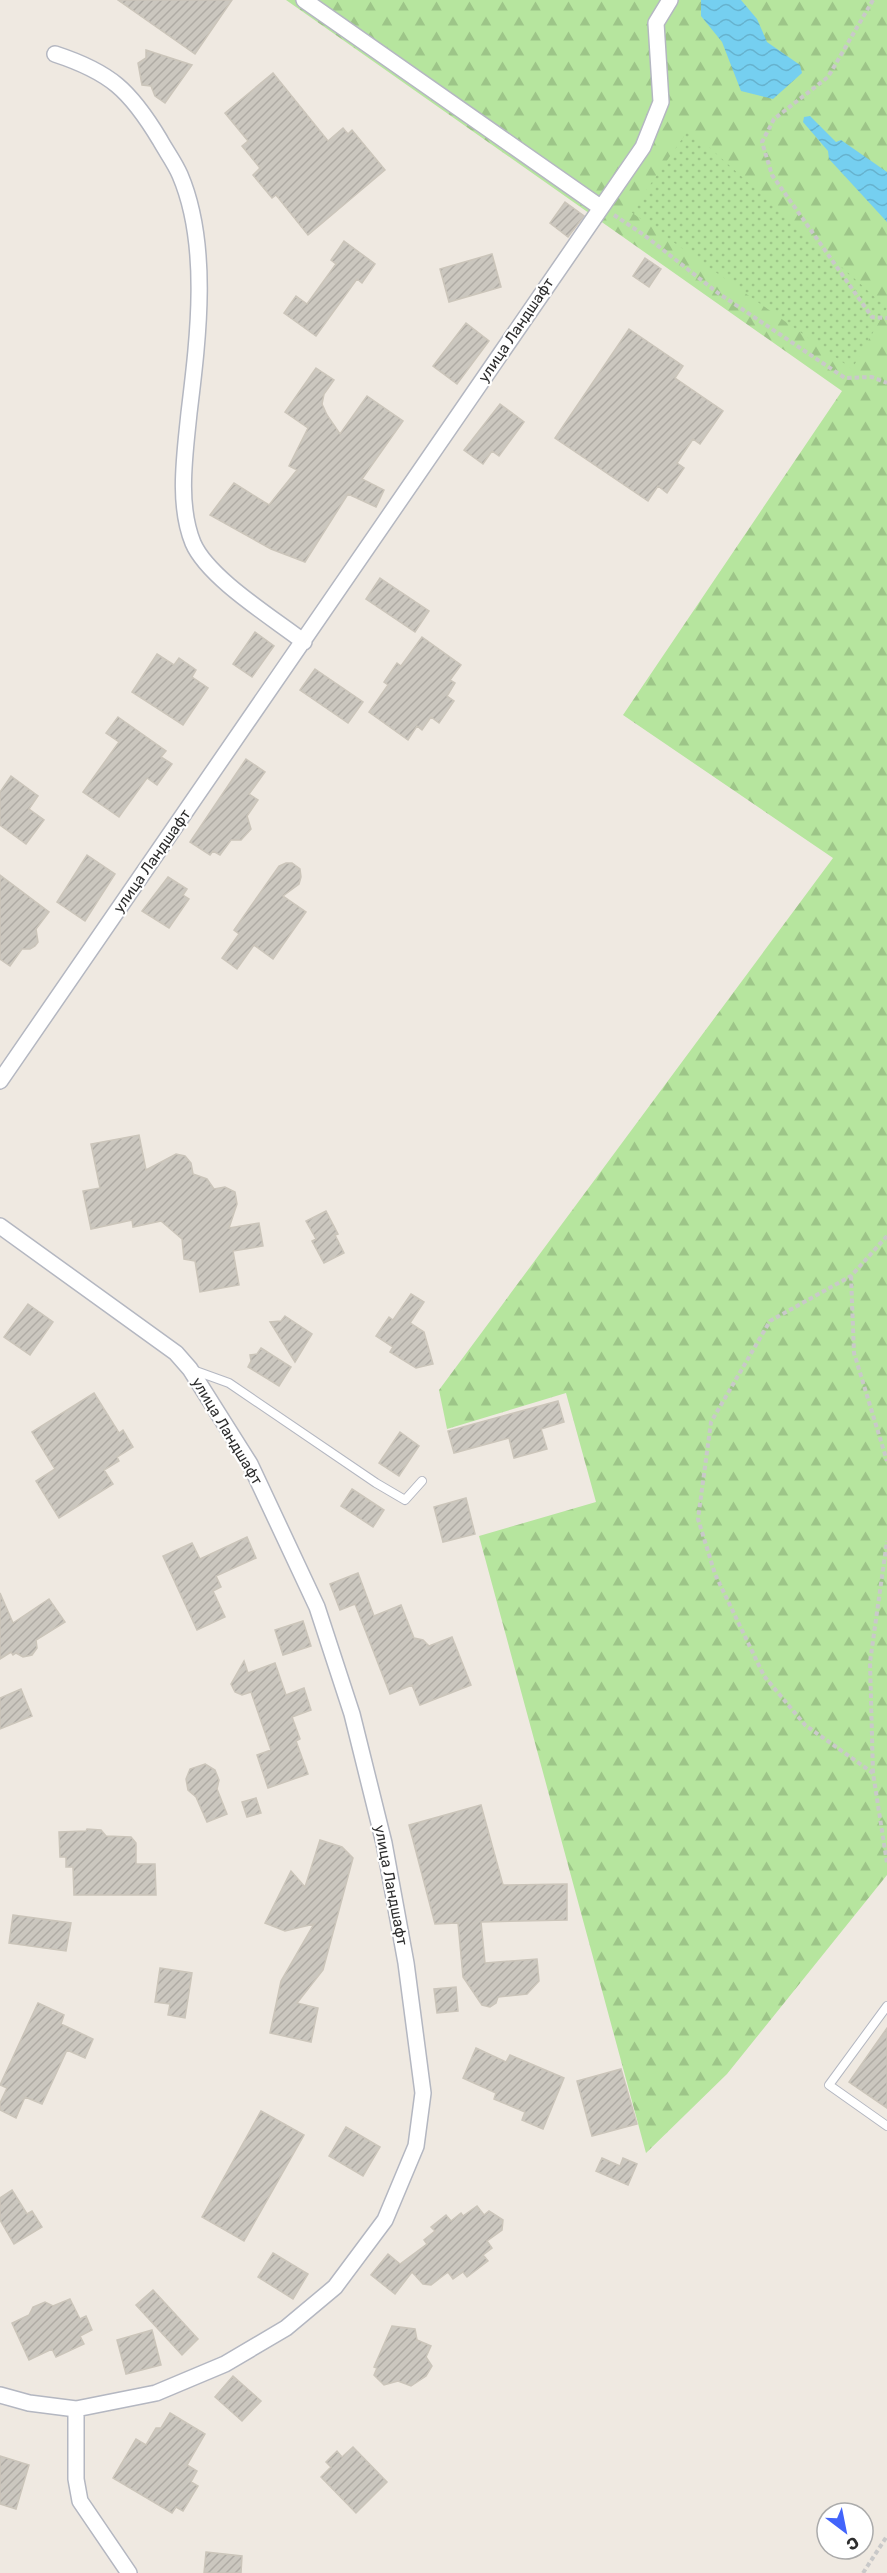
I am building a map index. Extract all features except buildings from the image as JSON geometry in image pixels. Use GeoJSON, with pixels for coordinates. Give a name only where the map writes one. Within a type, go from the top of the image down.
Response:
{"type":"FeatureCollection","features":[{"type":"Feature","properties":{"kind":"street"},"geometry":{"type":"LineString","coordinates":[[304,0],[600,207]]}},
{"type":"Feature","properties":{"kind":"street","name":"улица Ландшафт"},"geometry":{"type":"LineString","coordinates":[[0,1081],[643,147],[661,102],[656,23],[670,0]]}},
{"type":"Feature","properties":{"kind":"street"},"geometry":{"type":"LineString","coordinates":[[55,54],[88,65],[128,92],[150,123],[180,175],[193,218],[197,261],[197,344],[184,462],[186,513],[193,542],[202,559],[216,573],[304,642]]}},
{"type":"Feature","properties":{"kind":"street","name":"улица Ландшафт"},"geometry":{"type":"LineString","coordinates":[[0,1226],[176,1353],[190,1369],[250,1464],[317,1607],[348,1703],[384,1843],[406,1963],[423,2093],[416,2146],[385,2220],[335,2287],[286,2328],[225,2364],[156,2393],[76,2409],[29,2403],[0,2395]]}},
{"type":"Feature","properties":{"kind":"street"},"geometry":{"type":"LineString","coordinates":[[76,2409],[76,2479],[81,2501],[129,2573]]}},
{"type":"Feature","properties":{"kind":"lane"},"geometry":{"type":"LineString","coordinates":[[190,1369],[229,1383],[376,1483],[405,1500],[422,1481]]}},
{"type":"Feature","properties":{"kind":"lane"},"geometry":{"type":"LineString","coordinates":[[887,2006],[830,2085],[887,2126]]}},
{"type":"Feature","properties":{"kind":"path"},"geometry":{"type":"LineString","coordinates":[[873,0],[828,77],[774,119],[762,142],[772,175],[872,317],[887,318]]}},
{"type":"Feature","properties":{"kind":"path"},"geometry":{"type":"LineString","coordinates":[[600,207],[644,235],[718,293],[845,378],[872,377],[887,383]]}},
{"type":"Feature","properties":{"kind":"path"},"geometry":{"type":"LineString","coordinates":[[873,1773],[805,1725],[764,1676],[715,1574],[698,1519],[711,1422],[770,1322],[851,1276],[887,1236]]}},
{"type":"Feature","properties":{"kind":"path"},"geometry":{"type":"LineString","coordinates":[[851,1276],[854,1353],[887,1461]]}},
{"type":"Feature","properties":{"kind":"path"},"geometry":{"type":"LineString","coordinates":[[887,1541],[870,1662],[873,1773],[887,1863]]}},
{"type":"Feature","properties":{"kind":"path"},"geometry":{"type":"LineString","coordinates":[[863,2573],[887,2536]]}},
{"type":"Feature","properties":{"kind":"green space"},"geometry":{"type":"Polygon","coordinates":[[[286,0],[887,0],[887,1875],[727,2074],[646,2153],[479,1536],[596,1502],[566,1393],[447,1429],[439,1390],[833,858],[623,715],[842,391],[286,0]]]}},
{"type":"Feature","properties":{"kind":"green space"},"geometry":{"type":"Polygon","coordinates":[[[689,129],[887,308],[852,369],[631,212],[689,129]]]}},
{"type":"Feature","properties":{"kind":"water"},"geometry":{"type":"Polygon","coordinates":[[[701,0],[741,0],[757,19],[767,42],[800,65],[802,73],[773,99],[741,91],[722,42],[701,16],[701,0]]]}},
{"type":"Feature","properties":{"kind":"water"},"geometry":{"type":"Polygon","coordinates":[[[810,116],[836,142],[841,140],[887,172],[887,222],[829,159],[828,151],[803,122],[804,117],[810,116]]]}}]}
